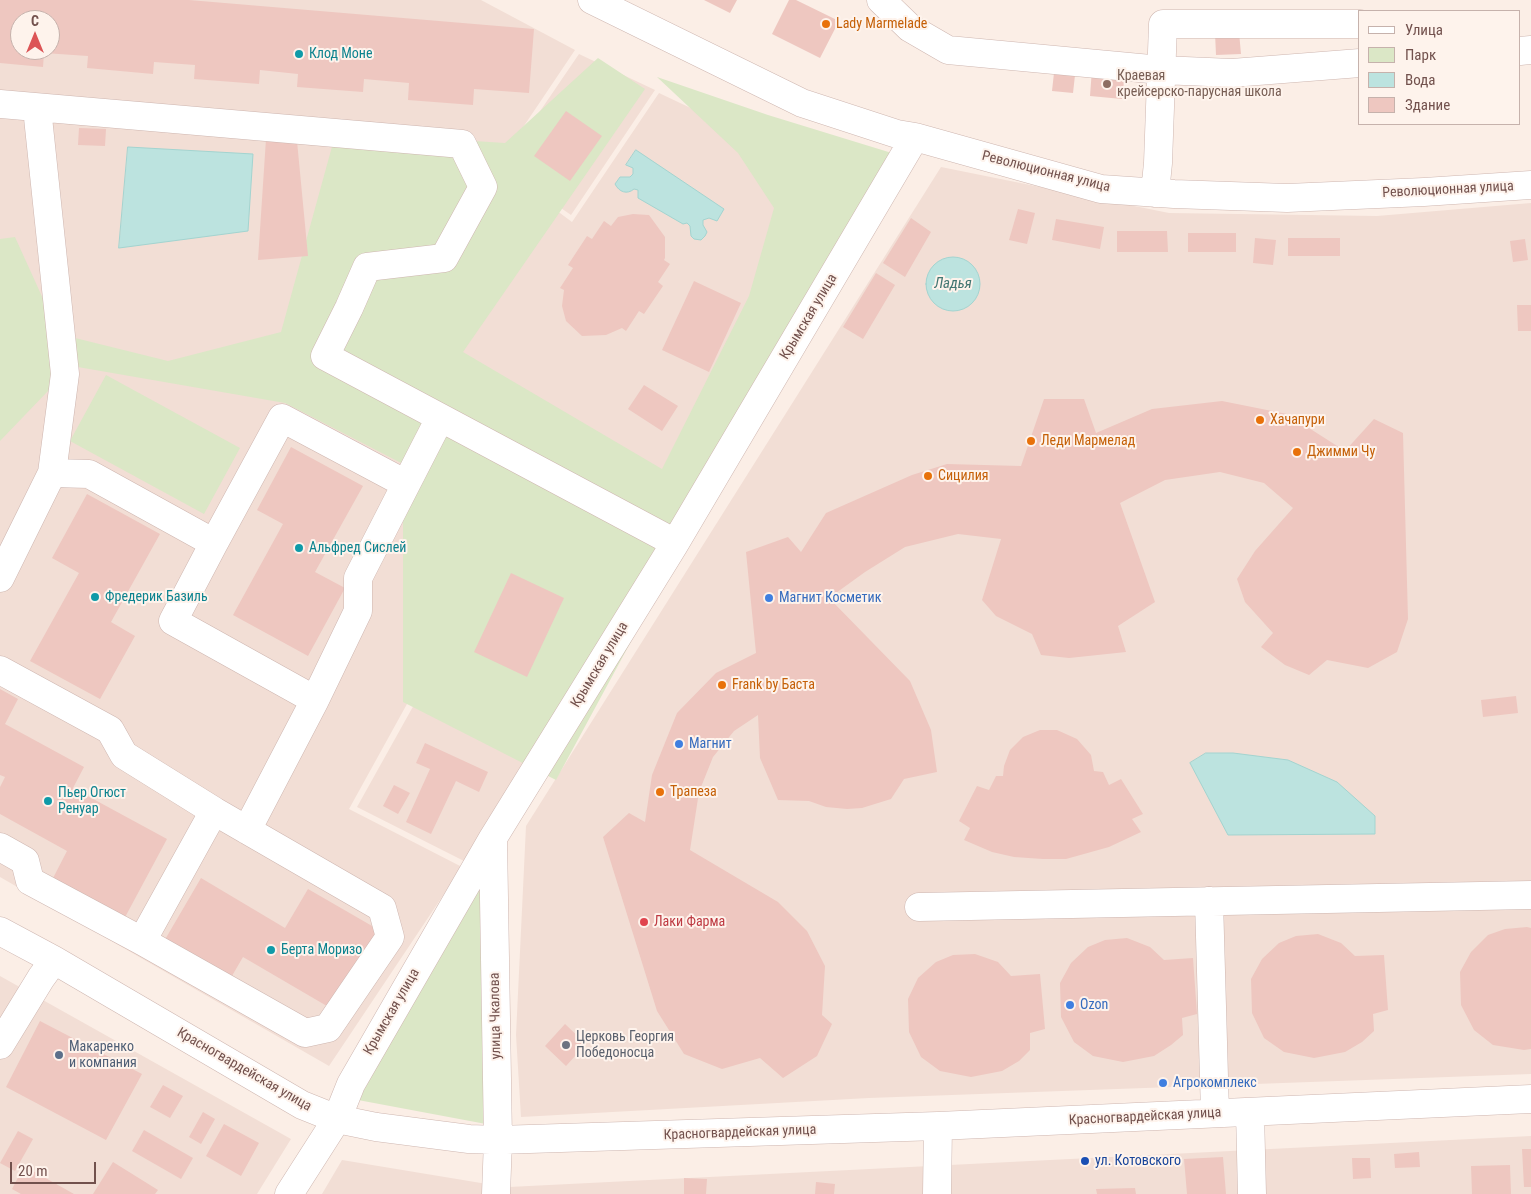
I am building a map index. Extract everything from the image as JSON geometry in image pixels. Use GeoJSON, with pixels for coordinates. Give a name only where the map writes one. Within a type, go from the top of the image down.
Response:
{"type":"FeatureCollection","features":[{"type":"Feature","properties":{"kind":"street","name":"Революционная улица"},"geometry":{"type":"LineString","coordinates":[[592,0],[802,103],[897,134],[915,137],[1101,189],[1287,198],[1531,185]]}},
{"type":"Feature","properties":{"kind":"street"},"geometry":{"type":"LineString","coordinates":[[880,0],[910,28],[948,50],[1162,70],[1232,73],[1358,63]]}},
{"type":"Feature","properties":{"kind":"street"},"geometry":{"type":"LineString","coordinates":[[1155,193],[1158,163],[1163,24],[1358,24]]}},
{"type":"Feature","properties":{"kind":"street"},"geometry":{"type":"LineString","coordinates":[[0,104],[462,144],[483,187],[444,258],[367,267],[350,308],[325,356],[666,538],[674,545]]}},
{"type":"Feature","properties":{"kind":"street"},"geometry":{"type":"LineString","coordinates":[[0,578],[52,473],[65,374],[37,108]]}},
{"type":"Feature","properties":{"kind":"street","name":"Крымская улица"},"geometry":{"type":"LineString","coordinates":[[290,1194],[337,1119],[351,1084],[493,838],[674,545],[915,137]]}},
{"type":"Feature","properties":{"kind":"street"},"geometry":{"type":"LineString","coordinates":[[315,700],[172,621],[282,418],[406,484]]}},
{"type":"Feature","properties":{"kind":"street"},"geometry":{"type":"LineString","coordinates":[[247,830],[315,700],[358,611],[358,578],[440,418]]}},
{"type":"Feature","properties":{"kind":"street"},"geometry":{"type":"LineString","coordinates":[[52,473],[89,474],[214,543]]}},
{"type":"Feature","properties":{"kind":"street"},"geometry":{"type":"LineString","coordinates":[[0,670],[110,730],[124,755],[214,811],[382,908],[390,937],[328,1028],[305,1033],[142,941],[30,881],[25,861],[0,847]]}},
{"type":"Feature","properties":{"kind":"street"},"geometry":{"type":"LineString","coordinates":[[142,941],[214,811]]}},
{"type":"Feature","properties":{"kind":"street","name":"улица Чкалова"},"geometry":{"type":"LineString","coordinates":[[493,838],[498,1140],[496,1194]]}},
{"type":"Feature","properties":{"kind":"street"},"geometry":{"type":"LineString","coordinates":[[919,907],[1531,895]]}},
{"type":"Feature","properties":{"kind":"street"},"geometry":{"type":"LineString","coordinates":[[1209,901],[1215,1114]]}},
{"type":"Feature","properties":{"kind":"street","name":"Красногвардейская улица"},"geometry":{"type":"LineString","coordinates":[[0,931],[54,960],[302,1105],[337,1119],[376,1127],[469,1139],[498,1140],[938,1126],[1531,1099]]}},
{"type":"Feature","properties":{"kind":"street"},"geometry":{"type":"LineString","coordinates":[[0,1045],[54,960]]}},
{"type":"Feature","properties":{"kind":"street"},"geometry":{"type":"LineString","coordinates":[[1250,1112],[1252,1194]]}},
{"type":"Feature","properties":{"kind":"street"},"geometry":{"type":"LineString","coordinates":[[937,1194],[938,1126]]}},
{"type":"Feature","properties":{"kind":"shaded area"},"geometry":{"type":"Polygon","coordinates":[[[0,0],[481,0],[575,50],[497,166],[572,222],[659,93],[870,193],[666,538],[513,512],[349,809],[462,867],[329,1066],[0,877],[0,0]]]}},
{"type":"Feature","properties":{"kind":"shaded area"},"geometry":{"type":"Polygon","coordinates":[[[579,54],[655,90],[571,215],[502,167],[579,54]]]}},
{"type":"Feature","properties":{"kind":"shaded area"},"geometry":{"type":"Polygon","coordinates":[[[941,167],[1169,213],[1377,216],[1531,203],[1531,1074],[869,1098],[521,1117],[516,1035],[526,826],[941,167]]]}},
{"type":"Feature","properties":{"kind":"shaded area"},"geometry":{"type":"Polygon","coordinates":[[[517,520],[649,592],[464,861],[357,807],[517,520]]]}},
{"type":"Feature","properties":{"kind":"shaded area"},"geometry":{"type":"Polygon","coordinates":[[[0,976],[291,1139],[257,1194],[0,1194],[0,976]]]}},
{"type":"Feature","properties":{"kind":"shaded area"},"geometry":{"type":"Polygon","coordinates":[[[1531,1136],[1531,1194],[509,1194],[509,1187],[1531,1136]]]}},
{"type":"Feature","properties":{"kind":"shaded area"},"geometry":{"type":"Polygon","coordinates":[[[342,1160],[487,1184],[487,1194],[322,1194],[342,1160]]]}},
{"type":"Feature","properties":{"kind":"green space"},"geometry":{"type":"Polygon","coordinates":[[[598,58],[645,89],[463,352],[662,469],[749,296],[774,208],[738,153],[657,77],[768,115],[895,154],[556,780],[403,702],[403,464],[285,403],[72,366],[0,441],[0,239],[15,237],[59,334],[168,361],[281,332],[336,132],[505,143],[598,58]]]}},
{"type":"Feature","properties":{"kind":"green space"},"geometry":{"type":"Polygon","coordinates":[[[106,375],[240,448],[204,514],[70,441],[106,375]]]}},
{"type":"Feature","properties":{"kind":"green space"},"geometry":{"type":"Polygon","coordinates":[[[485,877],[486,1124],[358,1100],[485,877]]]}},
{"type":"Feature","properties":{"kind":"water"},"geometry":{"type":"Polygon","coordinates":[[[128,147],[253,154],[248,231],[119,248],[128,147]]]}},
{"type":"Feature","properties":{"kind":"water"},"geometry":{"type":"Polygon","coordinates":[[[636,150],[724,209],[717,221],[709,218],[703,220],[703,225],[707,232],[701,240],[694,239],[691,236],[690,226],[687,223],[683,224],[638,198],[638,190],[634,189],[626,192],[621,191],[617,187],[615,184],[620,177],[630,177],[633,174],[633,168],[626,165],[636,150]]]}},
{"type":"Feature","properties":{"kind":"water","name":"Ладья"},"geometry":{"type":"Polygon","coordinates":[[[953,257],[963,259],[972,265],[978,274],[980,284],[978,294],[972,303],[963,309],[953,311],[943,309],[934,303],[928,294],[926,284],[928,274],[934,265],[943,259],[953,257]]]}},
{"type":"Feature","properties":{"kind":"water"},"geometry":{"type":"Polygon","coordinates":[[[1206,753],[1233,753],[1288,760],[1337,782],[1375,816],[1375,834],[1228,835],[1190,763],[1206,753]]]}},
{"type":"Feature","properties":{"kind":"building","name":"Клод Моне"},"geometry":{"type":"Polygon","coordinates":[[[0,0],[189,0],[534,29],[529,93],[474,89],[473,105],[408,100],[409,83],[364,79],[363,92],[297,87],[298,74],[260,70],[259,84],[194,79],[195,65],[154,62],[153,74],[87,68],[88,56],[60,54],[60,10],[10,10],[10,60],[44,60],[43,67],[0,63],[0,0]]]}},
{"type":"Feature","properties":{"kind":"building"},"geometry":{"type":"Polygon","coordinates":[[[704,0],[737,0],[730,13],[704,0]]]}},
{"type":"Feature","properties":{"kind":"building"},"geometry":{"type":"Polygon","coordinates":[[[789,0],[796,0],[839,21],[820,58],[772,34],[789,0]]]}},
{"type":"Feature","properties":{"kind":"building"},"geometry":{"type":"Polygon","coordinates":[[[1239,32],[1241,54],[1216,55],[1215,33],[1239,32]]]}},
{"type":"Feature","properties":{"kind":"building"},"geometry":{"type":"Polygon","coordinates":[[[1055,64],[1076,66],[1073,93],[1052,91],[1055,64]]]}},
{"type":"Feature","properties":{"kind":"building","name":"Краевая крейсерско-парусная школа"},"geometry":{"type":"Polygon","coordinates":[[[1092,69],[1125,72],[1122,99],[1090,96],[1092,69]]]}},
{"type":"Feature","properties":{"kind":"building"},"geometry":{"type":"Polygon","coordinates":[[[566,111],[602,136],[570,181],[534,156],[566,111]]]}},
{"type":"Feature","properties":{"kind":"building"},"geometry":{"type":"Polygon","coordinates":[[[79,128],[106,129],[105,146],[78,145],[79,128]]]}},
{"type":"Feature","properties":{"kind":"building"},"geometry":{"type":"Polygon","coordinates":[[[266,139],[297,141],[308,256],[258,260],[266,139]]]}},
{"type":"Feature","properties":{"kind":"building"},"geometry":{"type":"Polygon","coordinates":[[[1018,209],[1035,213],[1027,244],[1009,240],[1018,209]]]}},
{"type":"Feature","properties":{"kind":"building"},"geometry":{"type":"Polygon","coordinates":[[[633,214],[649,215],[665,237],[664,260],[670,264],[658,282],[663,286],[644,314],[639,311],[626,331],[622,328],[606,335],[582,336],[566,321],[562,306],[564,290],[560,288],[573,268],[568,265],[587,236],[592,239],[604,221],[611,226],[618,217],[633,214]]]}},
{"type":"Feature","properties":{"kind":"building"},"geometry":{"type":"Polygon","coordinates":[[[911,218],[931,232],[905,277],[883,263],[911,218]]]}},
{"type":"Feature","properties":{"kind":"building"},"geometry":{"type":"Polygon","coordinates":[[[1056,219],[1104,227],[1100,249],[1052,240],[1056,219]]]}},
{"type":"Feature","properties":{"kind":"building"},"geometry":{"type":"Polygon","coordinates":[[[1117,231],[1167,231],[1168,252],[1117,252],[1117,231]]]}},
{"type":"Feature","properties":{"kind":"building"},"geometry":{"type":"Polygon","coordinates":[[[1188,233],[1236,233],[1236,252],[1188,252],[1188,233]]]}},
{"type":"Feature","properties":{"kind":"building"},"geometry":{"type":"Polygon","coordinates":[[[1255,238],[1276,240],[1273,265],[1253,263],[1255,238]]]}},
{"type":"Feature","properties":{"kind":"building"},"geometry":{"type":"Polygon","coordinates":[[[1288,238],[1340,238],[1340,256],[1288,256],[1288,238]]]}},
{"type":"Feature","properties":{"kind":"building"},"geometry":{"type":"Polygon","coordinates":[[[1525,239],[1528,260],[1513,262],[1510,241],[1525,239]]]}},
{"type":"Feature","properties":{"kind":"building"},"geometry":{"type":"Polygon","coordinates":[[[876,273],[895,285],[863,339],[843,327],[876,273]]]}},
{"type":"Feature","properties":{"kind":"building"},"geometry":{"type":"Polygon","coordinates":[[[694,281],[741,303],[709,372],[662,350],[694,281]]]}},
{"type":"Feature","properties":{"kind":"building"},"geometry":{"type":"Polygon","coordinates":[[[1517,305],[1531,305],[1531,331],[1518,331],[1517,305]]]}},
{"type":"Feature","properties":{"kind":"building"},"geometry":{"type":"Polygon","coordinates":[[[644,385],[678,406],[662,431],[628,409],[644,385]]]}},
{"type":"Feature","properties":{"kind":"building"},"geometry":{"type":"Polygon","coordinates":[[[1044,399],[1084,399],[1096,433],[1152,409],[1222,401],[1287,414],[1345,451],[1374,419],[1403,433],[1408,619],[1397,652],[1368,668],[1327,660],[1309,675],[1285,665],[1261,647],[1273,633],[1245,602],[1237,579],[1255,551],[1293,508],[1264,483],[1220,472],[1165,480],[1120,503],[1155,602],[1118,626],[1126,652],[1069,658],[1041,655],[1032,634],[996,616],[982,600],[1001,539],[958,534],[905,547],[865,572],[829,598],[910,681],[931,730],[937,772],[904,779],[891,799],[862,808],[826,807],[809,801],[778,800],[760,758],[758,715],[734,731],[713,757],[699,792],[690,850],[778,902],[807,931],[825,966],[822,1015],[832,1024],[817,1056],[783,1078],[760,1058],[722,1069],[684,1054],[657,1011],[603,837],[629,813],[645,822],[652,775],[677,713],[716,673],[756,653],[746,552],[788,537],[801,552],[826,513],[912,475],[947,464],[1021,466],[1044,399]]]}},
{"type":"Feature","properties":{"kind":"building","name":"Альфред Сислей"},"geometry":{"type":"Polygon","coordinates":[[[291,447],[363,486],[315,572],[345,588],[308,656],[233,615],[283,524],[257,510],[291,447]]]}},
{"type":"Feature","properties":{"kind":"building","name":"Фредерик Базиль"},"geometry":{"type":"Polygon","coordinates":[[[87,494],[160,534],[111,622],[135,636],[100,699],[30,661],[79,573],[52,558],[87,494]]]}},
{"type":"Feature","properties":{"kind":"building"},"geometry":{"type":"Polygon","coordinates":[[[511,573],[564,598],[527,677],[474,652],[511,573]]]}},
{"type":"Feature","properties":{"kind":"building","name":"Пьер Огюст Ренуар"},"geometry":{"type":"Polygon","coordinates":[[[0,689],[18,699],[5,724],[84,767],[73,788],[167,839],[123,921],[51,882],[67,851],[0,814],[0,787],[5,777],[0,775],[0,689]]]}},
{"type":"Feature","properties":{"kind":"building"},"geometry":{"type":"Polygon","coordinates":[[[1516,696],[1518,713],[1483,717],[1481,700],[1516,696]]]}},
{"type":"Feature","properties":{"kind":"building"},"geometry":{"type":"Polygon","coordinates":[[[1040,730],[1057,730],[1077,739],[1091,755],[1094,771],[1103,772],[1109,785],[1121,779],[1143,814],[1132,819],[1141,832],[1109,847],[1066,859],[1014,857],[992,852],[964,840],[970,828],[959,821],[977,786],[989,790],[996,776],[1003,776],[1004,766],[1010,750],[1023,737],[1040,730]]]}},
{"type":"Feature","properties":{"kind":"building"},"geometry":{"type":"Polygon","coordinates":[[[425,743],[488,772],[479,792],[456,781],[431,834],[406,822],[430,769],[416,763],[425,743]]]}},
{"type":"Feature","properties":{"kind":"building"},"geometry":{"type":"Polygon","coordinates":[[[394,785],[410,793],[398,814],[383,806],[394,785]]]}},
{"type":"Feature","properties":{"kind":"building","name":"Берта Моризо"},"geometry":{"type":"Polygon","coordinates":[[[201,878],[285,928],[308,889],[379,930],[332,1009],[243,957],[229,981],[163,943],[201,878]]]}},
{"type":"Feature","properties":{"kind":"building"},"geometry":{"type":"Polygon","coordinates":[[[1531,928],[1531,1049],[1524,1050],[1493,1045],[1474,1030],[1461,1005],[1460,972],[1471,952],[1488,935],[1505,929],[1531,928]]]}},
{"type":"Feature","properties":{"kind":"building"},"geometry":{"type":"Polygon","coordinates":[[[1318,934],[1341,943],[1355,956],[1384,955],[1388,1010],[1373,1014],[1374,1031],[1362,1042],[1345,1052],[1314,1058],[1284,1052],[1264,1038],[1252,1013],[1251,979],[1262,959],[1279,943],[1296,936],[1318,934]]]}},
{"type":"Feature","properties":{"kind":"building"},"geometry":{"type":"Polygon","coordinates":[[[1127,938],[1150,947],[1164,960],[1193,958],[1197,1014],[1182,1018],[1183,1035],[1171,1045],[1154,1056],[1123,1062],[1093,1056],[1074,1042],[1061,1017],[1060,983],[1071,963],[1088,947],[1105,940],[1127,938]]]}},
{"type":"Feature","properties":{"kind":"building"},"geometry":{"type":"Polygon","coordinates":[[[975,954],[998,962],[1011,976],[1040,974],[1045,1029],[1030,1033],[1030,1050],[1019,1061],[1002,1071],[971,1077],[940,1071],[921,1057],[909,1032],[908,999],[918,978],[936,962],[953,955],[975,954]]]}},
{"type":"Feature","properties":{"kind":"building"},"geometry":{"type":"Polygon","coordinates":[[[40,1021],[142,1074],[106,1140],[6,1087],[40,1021]]]}},
{"type":"Feature","properties":{"kind":"building","name":"Церковь Георгия Победоносца"},"geometry":{"type":"Polygon","coordinates":[[[565,1024],[586,1044],[566,1066],[545,1046],[565,1024]]]}},
{"type":"Feature","properties":{"kind":"building"},"geometry":{"type":"Polygon","coordinates":[[[163,1085],[183,1096],[170,1118],[150,1107],[163,1085]]]}},
{"type":"Feature","properties":{"kind":"building"},"geometry":{"type":"Polygon","coordinates":[[[203,1112],[215,1119],[201,1144],[189,1137],[203,1112]]]}},
{"type":"Feature","properties":{"kind":"building"},"geometry":{"type":"Polygon","coordinates":[[[224,1124],[259,1143],[241,1176],[206,1156],[224,1124]]]}},
{"type":"Feature","properties":{"kind":"building"},"geometry":{"type":"Polygon","coordinates":[[[144,1130],[193,1158],[181,1179],[132,1151],[144,1130]]]}},
{"type":"Feature","properties":{"kind":"building"},"geometry":{"type":"Polygon","coordinates":[[[18,1131],[33,1139],[15,1171],[0,1163],[18,1131]]]}},
{"type":"Feature","properties":{"kind":"building"},"geometry":{"type":"Polygon","coordinates":[[[1522,1149],[1531,1149],[1531,1187],[1524,1187],[1522,1149]]]}},
{"type":"Feature","properties":{"kind":"building"},"geometry":{"type":"Polygon","coordinates":[[[1419,1152],[1420,1167],[1395,1168],[1394,1154],[1419,1152]]]}},
{"type":"Feature","properties":{"kind":"building"},"geometry":{"type":"Polygon","coordinates":[[[1223,1157],[1226,1194],[1187,1194],[1184,1159],[1223,1157]]]}},
{"type":"Feature","properties":{"kind":"building"},"geometry":{"type":"Polygon","coordinates":[[[1352,1158],[1370,1158],[1371,1178],[1353,1179],[1352,1158]]]}},
{"type":"Feature","properties":{"kind":"building"},"geometry":{"type":"Polygon","coordinates":[[[113,1162],[158,1190],[155,1194],[93,1194],[113,1162]]]}},
{"type":"Feature","properties":{"kind":"building"},"geometry":{"type":"Polygon","coordinates":[[[1510,1165],[1511,1194],[1472,1194],[1471,1166],[1510,1165]]]}},
{"type":"Feature","properties":{"kind":"building"},"geometry":{"type":"Polygon","coordinates":[[[24,1166],[74,1194],[21,1194],[12,1189],[24,1166]]]}},
{"type":"Feature","properties":{"kind":"building"},"geometry":{"type":"Polygon","coordinates":[[[684,1178],[707,1179],[706,1194],[684,1194],[684,1178]]]}},
{"type":"Feature","properties":{"kind":"building"},"geometry":{"type":"Polygon","coordinates":[[[816,1182],[835,1184],[834,1194],[815,1194],[816,1182]]]}},
{"type":"Feature","properties":{"kind":"building"},"geometry":{"type":"Polygon","coordinates":[[[1135,1188],[1136,1194],[1097,1194],[1096,1189],[1135,1188]]]}},
{"type":"Feature","properties":{"kind":"place","name":"Lady Marmelade"},"geometry":{"type":"Point","coordinates":[826,24]}},
{"type":"Feature","properties":{"kind":"place","name":"Клод Моне"},"geometry":{"type":"Point","coordinates":[299,54]}},
{"type":"Feature","properties":{"kind":"place","name":"Краевая крейсерско-парусная школа"},"geometry":{"type":"Point","coordinates":[1107,84]}},
{"type":"Feature","properties":{"kind":"place","name":"Хачапури"},"geometry":{"type":"Point","coordinates":[1260,420]}},
{"type":"Feature","properties":{"kind":"place","name":"Леди Мармелад"},"geometry":{"type":"Point","coordinates":[1031,441]}},
{"type":"Feature","properties":{"kind":"place","name":"Джимми Чу"},"geometry":{"type":"Point","coordinates":[1297,452]}},
{"type":"Feature","properties":{"kind":"place","name":"Сицилия"},"geometry":{"type":"Point","coordinates":[928,476]}},
{"type":"Feature","properties":{"kind":"place","name":"Альфред Сислей"},"geometry":{"type":"Point","coordinates":[299,548]}},
{"type":"Feature","properties":{"kind":"place","name":"Фредерик Базиль"},"geometry":{"type":"Point","coordinates":[95,597]}},
{"type":"Feature","properties":{"kind":"place","name":"Магнит Косметик"},"geometry":{"type":"Point","coordinates":[769,598]}},
{"type":"Feature","properties":{"kind":"place","name":"Frank by Баста"},"geometry":{"type":"Point","coordinates":[722,685]}},
{"type":"Feature","properties":{"kind":"place","name":"Магнит"},"geometry":{"type":"Point","coordinates":[679,744]}},
{"type":"Feature","properties":{"kind":"place","name":"Трапеза"},"geometry":{"type":"Point","coordinates":[660,792]}},
{"type":"Feature","properties":{"kind":"place","name":"Пьер Огюст Ренуар"},"geometry":{"type":"Point","coordinates":[48,801]}},
{"type":"Feature","properties":{"kind":"place","name":"Лаки Фарма"},"geometry":{"type":"Point","coordinates":[644,922]}},
{"type":"Feature","properties":{"kind":"place","name":"Берта Моризо"},"geometry":{"type":"Point","coordinates":[271,950]}},
{"type":"Feature","properties":{"kind":"place","name":"Ozon"},"geometry":{"type":"Point","coordinates":[1070,1005]}},
{"type":"Feature","properties":{"kind":"place","name":"Церковь Георгия Победоносца"},"geometry":{"type":"Point","coordinates":[566,1045]}},
{"type":"Feature","properties":{"kind":"place","name":"Макаренко и компания"},"geometry":{"type":"Point","coordinates":[59,1055]}},
{"type":"Feature","properties":{"kind":"place","name":"Агрокомплекс"},"geometry":{"type":"Point","coordinates":[1163,1083]}},
{"type":"Feature","properties":{"kind":"place","name":"ул. Котовского"},"geometry":{"type":"Point","coordinates":[1085,1161]}}]}
